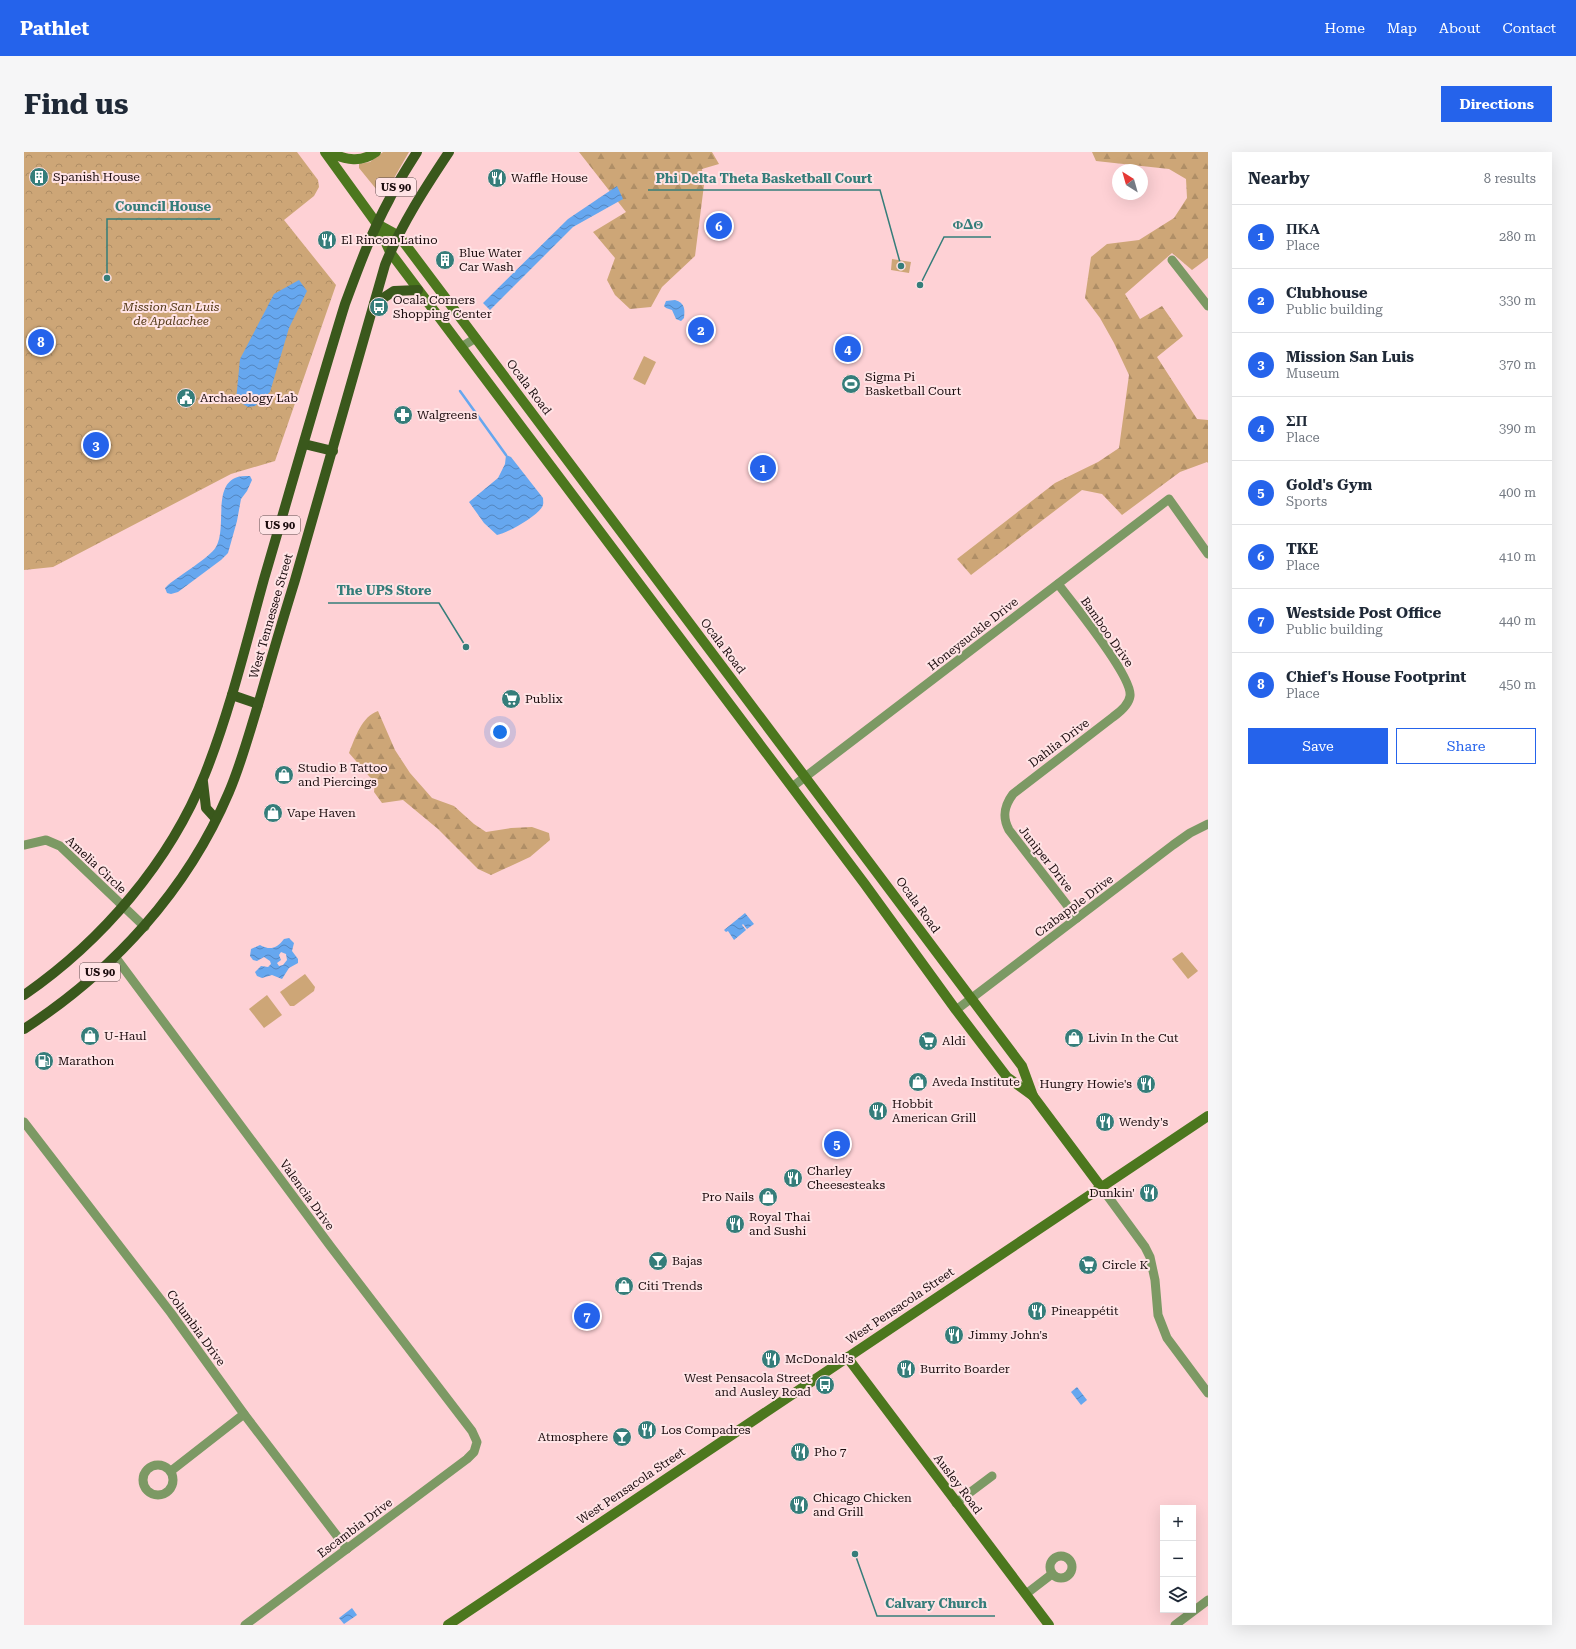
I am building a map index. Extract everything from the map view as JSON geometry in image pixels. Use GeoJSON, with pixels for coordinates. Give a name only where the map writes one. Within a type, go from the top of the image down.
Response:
{"type":"FeatureCollection","features":[{"type":"Feature","properties":{"kind":"main road"},"geometry":{"type":"LineString","coordinates":[[325,152],[352,160],[365,158],[376,152]]}},
{"type":"Feature","properties":{"kind":"main road","name":"Ocala Road"},"geometry":{"type":"LineString","coordinates":[[325,152],[377,224],[390,252],[879,902],[956,1010],[1007,1078],[1033,1096]]}},
{"type":"Feature","properties":{"kind":"main road","name":"West Tennessee Street"},"geometry":{"type":"LineString","coordinates":[[24,995],[50,977],[92,940],[123,906],[156,864],[177,830],[202,780],[232,695],[345,304],[377,224],[389,199],[417,152]]}},
{"type":"Feature","properties":{"kind":"main road","name":"West Tennessee Street"},"geometry":{"type":"LineString","coordinates":[[24,1029],[55,1009],[116,958],[160,908],[184,875],[216,819],[229,792],[243,755],[390,252],[420,196],[449,152]]}},
{"type":"Feature","properties":{"kind":"main road","name":"Ocala Road"},"geometry":{"type":"LineString","coordinates":[[377,224],[399,236],[476,338],[806,777],[970,999],[1022,1066],[1033,1096],[1101,1187]]}},
{"type":"Feature","properties":{"kind":"main road"},"geometry":{"type":"LineString","coordinates":[[374,304],[394,290],[418,290]]}},
{"type":"Feature","properties":{"kind":"main road"},"geometry":{"type":"LineString","coordinates":[[304,444],[333,451]]}},
{"type":"Feature","properties":{"kind":"main road"},"geometry":{"type":"LineString","coordinates":[[232,695],[258,704]]}},
{"type":"Feature","properties":{"kind":"main road"},"geometry":{"type":"LineString","coordinates":[[202,780],[206,808],[216,819]]}},
{"type":"Feature","properties":{"kind":"main road","name":"West Pensacola Street"},"geometry":{"type":"LineString","coordinates":[[448,1625],[1208,1116]]}},
{"type":"Feature","properties":{"kind":"main road","name":"Ausley Road"},"geometry":{"type":"LineString","coordinates":[[848,1357],[1049,1625]]}},
{"type":"Feature","properties":{"kind":"street"},"geometry":{"type":"LineString","coordinates":[[1172,260],[1208,306]]}},
{"type":"Feature","properties":{"kind":"street"},"geometry":{"type":"LineString","coordinates":[[461,347],[476,338]]}},
{"type":"Feature","properties":{"kind":"street","name":"Honeysuckle Drive"},"geometry":{"type":"LineString","coordinates":[[792,787],[1169,499],[1208,554]]}},
{"type":"Feature","properties":{"kind":"street","name":"Bamboo Drive"},"geometry":{"type":"LineString","coordinates":[[1058,584],[1117,664],[1127,682],[1130,696]]}},
{"type":"Feature","properties":{"kind":"street","name":"Dahlia Drive"},"geometry":{"type":"LineString","coordinates":[[1004,811],[1007,802],[1013,794],[1123,709],[1130,696]]}},
{"type":"Feature","properties":{"kind":"street","name":"Juniper Drive"},"geometry":{"type":"LineString","coordinates":[[1004,811],[1005,822],[1009,830],[1077,918]]}},
{"type":"Feature","properties":{"kind":"street","name":"Crabapple Drive"},"geometry":{"type":"LineString","coordinates":[[956,1010],[1173,845],[1190,833],[1208,824]]}},
{"type":"Feature","properties":{"kind":"street","name":"Amelia Circle"},"geometry":{"type":"LineString","coordinates":[[24,845],[46,840],[60,846],[145,926]]}},
{"type":"Feature","properties":{"kind":"street","name":"Valencia Drive"},"geometry":{"type":"LineString","coordinates":[[116,958],[331,1247],[472,1431],[478,1442],[477,1446]]}},
{"type":"Feature","properties":{"kind":"street","name":"Columbia Drive"},"geometry":{"type":"LineString","coordinates":[[24,1122],[171,1313],[244,1414],[347,1549]]}},
{"type":"Feature","properties":{"kind":"street"},"geometry":{"type":"LineString","coordinates":[[1101,1187],[1145,1247],[1153,1266],[1158,1314],[1162,1329],[1208,1393]]}},
{"type":"Feature","properties":{"kind":"street"},"geometry":{"type":"LineString","coordinates":[[170,1471],[244,1414]]}},
{"type":"Feature","properties":{"kind":"street","name":"Escambia Drive"},"geometry":{"type":"LineString","coordinates":[[245,1625],[467,1459],[477,1446]]}},
{"type":"Feature","properties":{"kind":"street"},"geometry":{"type":"LineString","coordinates":[[956,1503],[992,1476]]}},
{"type":"Feature","properties":{"kind":"street"},"geometry":{"type":"LineString","coordinates":[[1026,1594],[1052,1574]]}},
{"type":"Feature","properties":{"kind":"street"},"geometry":{"type":"LineString","coordinates":[[1175,1625],[1208,1600]]}},
{"type":"Feature","properties":{"kind":"green space","name":"Mission San Luis de Apalachee"},"geometry":{"type":"Polygon","coordinates":[[[24,152],[297,152],[318,180],[319,187],[314,196],[284,220],[336,285],[275,461],[231,474],[53,567],[24,570],[24,152]]]}},
{"type":"Feature","properties":{"kind":"green space"},"geometry":{"type":"Polygon","coordinates":[[[383,152],[409,152],[386,192],[384,190],[381,195],[359,168],[359,164],[370,162],[383,152]]]}},
{"type":"Feature","properties":{"kind":"green space"},"geometry":{"type":"Polygon","coordinates":[[[579,152],[712,152],[719,164],[702,169],[704,185],[695,256],[662,287],[651,307],[630,309],[615,295],[607,280],[615,258],[593,232],[626,212],[579,152]]]}},
{"type":"Feature","properties":{"kind":"green space"},"geometry":{"type":"Polygon","coordinates":[[[1092,152],[1208,152],[1208,258],[1192,270],[1172,253],[1125,294],[1140,319],[1162,306],[1183,336],[1157,357],[1197,419],[1208,420],[1208,463],[1207,462],[1180,472],[1122,515],[1102,494],[1082,490],[971,575],[957,559],[1055,483],[1098,462],[1119,448],[1129,375],[1100,318],[1085,298],[1091,257],[1107,244],[1139,240],[1174,218],[1187,198],[1186,179],[1169,169],[1148,167],[1148,164],[1123,164],[1096,161],[1092,152]]]}},
{"type":"Feature","properties":{"kind":"green space"},"geometry":{"type":"Polygon","coordinates":[[[892,259],[911,262],[909,273],[891,270],[892,259]]]}},
{"type":"Feature","properties":{"kind":"green space"},"geometry":{"type":"Polygon","coordinates":[[[644,356],[656,362],[645,385],[633,379],[644,356]]]}},
{"type":"Feature","properties":{"kind":"green space","name":"Sigma Pi Basketball Court"},"geometry":{"type":"Polygon","coordinates":[[[848,374],[861,384],[854,394],[841,384],[848,374]]]}},
{"type":"Feature","properties":{"kind":"green space"},"geometry":{"type":"Polygon","coordinates":[[[378,711],[395,750],[410,773],[432,798],[454,806],[474,824],[486,832],[511,828],[532,827],[549,833],[550,840],[530,857],[491,875],[478,869],[438,829],[403,800],[382,803],[374,792],[375,783],[349,753],[363,723],[372,714],[378,711]]]}},
{"type":"Feature","properties":{"kind":"green space"},"geometry":{"type":"Polygon","coordinates":[[[1182,952],[1198,971],[1188,979],[1172,959],[1182,952]]]}},
{"type":"Feature","properties":{"kind":"green space"},"geometry":{"type":"Polygon","coordinates":[[[305,974],[315,987],[314,991],[294,1006],[290,1006],[280,992],[305,974]]]}},
{"type":"Feature","properties":{"kind":"green space"},"geometry":{"type":"Polygon","coordinates":[[[267,995],[282,1015],[264,1028],[249,1009],[267,995]]]}},
{"type":"Feature","properties":{"kind":"water"},"geometry":{"type":"Polygon","coordinates":[[[617,186],[623,199],[573,227],[490,310],[483,303],[568,219],[617,186]]]}},
{"type":"Feature","properties":{"kind":"water"},"geometry":{"type":"Polygon","coordinates":[[[299,280],[307,291],[289,328],[270,392],[255,406],[248,407],[236,400],[240,359],[274,294],[299,280]]]}},
{"type":"Feature","properties":{"kind":"water"},"geometry":{"type":"Polygon","coordinates":[[[675,300],[681,303],[684,307],[684,318],[681,321],[676,319],[672,310],[664,306],[666,301],[675,300]]]}},
{"type":"Feature","properties":{"kind":"water"},"geometry":{"type":"Polygon","coordinates":[[[506,455],[511,457],[543,498],[543,504],[539,511],[522,524],[497,535],[484,523],[469,502],[498,478],[505,464],[506,455]]]}},
{"type":"Feature","properties":{"kind":"water"},"geometry":{"type":"Polygon","coordinates":[[[250,476],[252,480],[241,499],[237,521],[228,553],[221,560],[178,592],[171,594],[167,593],[165,588],[168,585],[201,561],[216,547],[221,530],[222,499],[224,490],[228,483],[237,477],[250,476]]]}},
{"type":"Feature","properties":{"kind":"water"},"geometry":{"type":"Polygon","coordinates":[[[745,913],[754,924],[747,929],[743,924],[742,925],[746,930],[734,940],[728,931],[726,932],[724,930],[745,913]]]}},
{"type":"Feature","properties":{"kind":"water"},"geometry":{"type":"Polygon","coordinates":[[[289,938],[294,943],[292,951],[298,959],[298,963],[289,968],[282,979],[272,975],[262,978],[257,976],[255,972],[261,966],[268,967],[271,964],[270,961],[264,957],[257,961],[253,960],[250,956],[251,949],[260,945],[267,948],[274,948],[284,939],[289,938]],[[281,952],[279,955],[281,960],[277,963],[279,966],[283,965],[287,960],[286,954],[281,952]]]}},
{"type":"Feature","properties":{"kind":"water"},"geometry":{"type":"Polygon","coordinates":[[[1077,1387],[1087,1400],[1081,1405],[1071,1392],[1077,1387]]]}},
{"type":"Feature","properties":{"kind":"water"},"geometry":{"type":"Polygon","coordinates":[[[352,1608],[357,1615],[344,1624],[339,1618],[352,1608]]]}},
{"type":"Feature","properties":{"kind":"waterway"},"geometry":{"type":"LineString","coordinates":[[460,391],[506,455]]}},
{"type":"Feature","properties":{"kind":"place","name":"Spanish House"},"geometry":{"type":"Point","coordinates":[39,177]}},
{"type":"Feature","properties":{"kind":"place","name":"Waffle House"},"geometry":{"type":"Point","coordinates":[497,178]}},
{"type":"Feature","properties":{"kind":"place","name":"TKE"},"geometry":{"type":"Point","coordinates":[719,226]}},
{"type":"Feature","properties":{"kind":"place","name":"El Rincon Latino"},"geometry":{"type":"Point","coordinates":[327,240]}},
{"type":"Feature","properties":{"kind":"place","name":"Blue Water Car Wash"},"geometry":{"type":"Point","coordinates":[445,260]}},
{"type":"Feature","properties":{"kind":"place","name":"Phi Delta Theta Basketball Court"},"geometry":{"type":"Point","coordinates":[901,266]}},
{"type":"Feature","properties":{"kind":"place","name":"Council House"},"geometry":{"type":"Point","coordinates":[107,278]}},
{"type":"Feature","properties":{"kind":"place","name":"ΦΔΘ"},"geometry":{"type":"Point","coordinates":[920,285]}},
{"type":"Feature","properties":{"kind":"place","name":"Ocala Corners Shopping Center"},"geometry":{"type":"Point","coordinates":[379,307]}},
{"type":"Feature","properties":{"kind":"place","name":"Clubhouse"},"geometry":{"type":"Point","coordinates":[701,330]}},
{"type":"Feature","properties":{"kind":"place","name":"Chief's House Footprint"},"geometry":{"type":"Point","coordinates":[41,342]}},
{"type":"Feature","properties":{"kind":"place","name":"ΣΠ"},"geometry":{"type":"Point","coordinates":[848,349]}},
{"type":"Feature","properties":{"kind":"place","name":"Sigma Pi Basketball Court"},"geometry":{"type":"Point","coordinates":[851,384]}},
{"type":"Feature","properties":{"kind":"place","name":"Archaeology Lab"},"geometry":{"type":"Point","coordinates":[186,398]}},
{"type":"Feature","properties":{"kind":"place","name":"Walgreens"},"geometry":{"type":"Point","coordinates":[403,415]}},
{"type":"Feature","properties":{"kind":"place","name":"Mission San Luis"},"geometry":{"type":"Point","coordinates":[96,445]}},
{"type":"Feature","properties":{"kind":"place","name":"ΠΚΑ"},"geometry":{"type":"Point","coordinates":[763,468]}},
{"type":"Feature","properties":{"kind":"place","name":"The UPS Store"},"geometry":{"type":"Point","coordinates":[466,647]}},
{"type":"Feature","properties":{"kind":"place","name":"Publix"},"geometry":{"type":"Point","coordinates":[511,699]}},
{"type":"Feature","properties":{"kind":"place","name":"Studio B Tattoo and Piercings"},"geometry":{"type":"Point","coordinates":[284,775]}},
{"type":"Feature","properties":{"kind":"place","name":"Vape Haven"},"geometry":{"type":"Point","coordinates":[273,813]}},
{"type":"Feature","properties":{"kind":"place","name":"U-Haul"},"geometry":{"type":"Point","coordinates":[90,1036]}},
{"type":"Feature","properties":{"kind":"place","name":"Livin In the Cut"},"geometry":{"type":"Point","coordinates":[1074,1038]}},
{"type":"Feature","properties":{"kind":"place","name":"Aldi"},"geometry":{"type":"Point","coordinates":[928,1041]}},
{"type":"Feature","properties":{"kind":"place","name":"Marathon"},"geometry":{"type":"Point","coordinates":[44,1061]}},
{"type":"Feature","properties":{"kind":"place","name":"Aveda Institute"},"geometry":{"type":"Point","coordinates":[918,1082]}},
{"type":"Feature","properties":{"kind":"place","name":"Hungry Howie's"},"geometry":{"type":"Point","coordinates":[1146,1084]}},
{"type":"Feature","properties":{"kind":"place","name":"Hobbit American Grill"},"geometry":{"type":"Point","coordinates":[878,1111]}},
{"type":"Feature","properties":{"kind":"place","name":"Wendy's"},"geometry":{"type":"Point","coordinates":[1105,1122]}},
{"type":"Feature","properties":{"kind":"place","name":"Gold's Gym"},"geometry":{"type":"Point","coordinates":[837,1144]}},
{"type":"Feature","properties":{"kind":"place","name":"Charley Cheesesteaks"},"geometry":{"type":"Point","coordinates":[793,1178]}},
{"type":"Feature","properties":{"kind":"place","name":"Dunkin'"},"geometry":{"type":"Point","coordinates":[1149,1193]}},
{"type":"Feature","properties":{"kind":"place","name":"Pro Nails"},"geometry":{"type":"Point","coordinates":[768,1197]}},
{"type":"Feature","properties":{"kind":"place","name":"Royal Thai and Sushi"},"geometry":{"type":"Point","coordinates":[735,1224]}},
{"type":"Feature","properties":{"kind":"place","name":"Bajas"},"geometry":{"type":"Point","coordinates":[658,1261]}},
{"type":"Feature","properties":{"kind":"place","name":"Circle K"},"geometry":{"type":"Point","coordinates":[1088,1265]}},
{"type":"Feature","properties":{"kind":"place","name":"Citi Trends"},"geometry":{"type":"Point","coordinates":[624,1286]}},
{"type":"Feature","properties":{"kind":"place","name":"Pineappétit"},"geometry":{"type":"Point","coordinates":[1037,1311]}},
{"type":"Feature","properties":{"kind":"place","name":"Westside Post Office"},"geometry":{"type":"Point","coordinates":[587,1316]}},
{"type":"Feature","properties":{"kind":"place","name":"Jimmy John's"},"geometry":{"type":"Point","coordinates":[954,1335]}},
{"type":"Feature","properties":{"kind":"place","name":"McDonald's"},"geometry":{"type":"Point","coordinates":[771,1359]}},
{"type":"Feature","properties":{"kind":"place","name":"Burrito Boarder"},"geometry":{"type":"Point","coordinates":[906,1369]}},
{"type":"Feature","properties":{"kind":"place","name":"West Pensacola Street and Ausley Road"},"geometry":{"type":"Point","coordinates":[825,1385]}},
{"type":"Feature","properties":{"kind":"place","name":"Los Compadres"},"geometry":{"type":"Point","coordinates":[647,1430]}},
{"type":"Feature","properties":{"kind":"place","name":"Atmosphere"},"geometry":{"type":"Point","coordinates":[622,1437]}},
{"type":"Feature","properties":{"kind":"place","name":"Pho 7"},"geometry":{"type":"Point","coordinates":[800,1452]}},
{"type":"Feature","properties":{"kind":"place","name":"Chicago Chicken and Grill"},"geometry":{"type":"Point","coordinates":[799,1505]}},
{"type":"Feature","properties":{"kind":"place","name":"Calvary Church"},"geometry":{"type":"Point","coordinates":[855,1554]}}]}
